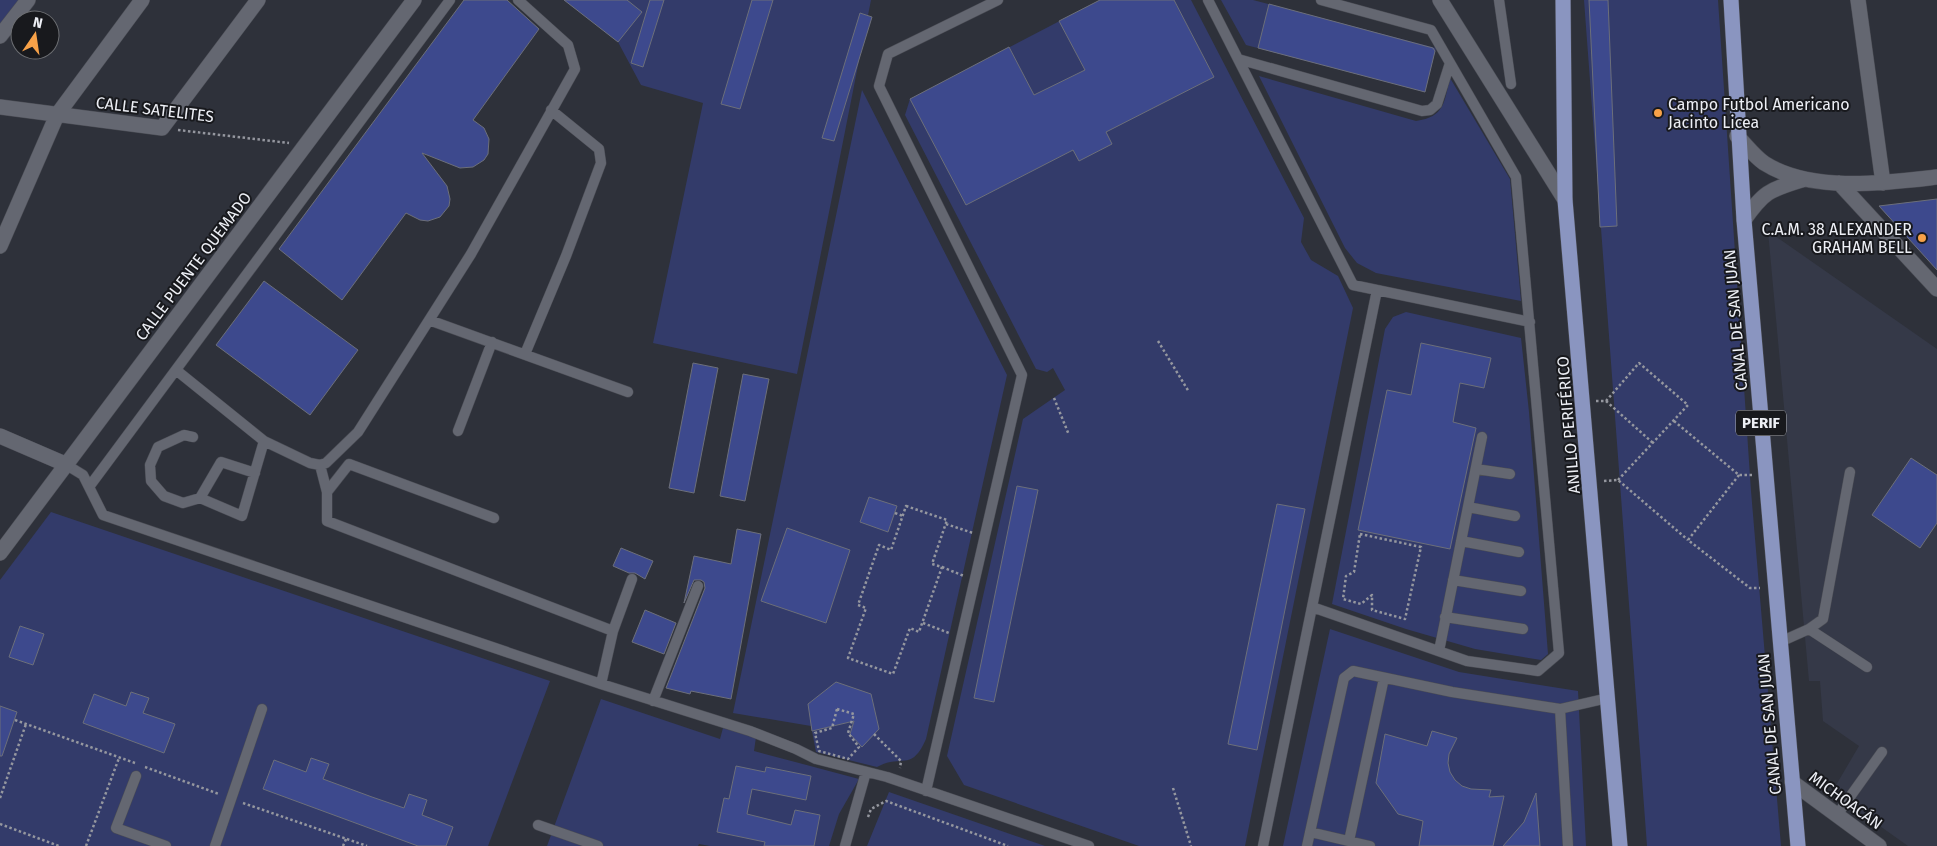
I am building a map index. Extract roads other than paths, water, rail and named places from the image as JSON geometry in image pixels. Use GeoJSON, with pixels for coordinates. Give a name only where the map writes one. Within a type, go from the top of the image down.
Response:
{"type":"FeatureCollection","features":[{"type":"Feature","properties":{"kind":"main road","name":"ANILLO PERIFÉRICO"},"geometry":{"type":"LineString","coordinates":[[1563,0],[1565,200],[1584,401],[1620,846]]}},
{"type":"Feature","properties":{"kind":"main road","name":"CANAL DE SAN JUAN"},"geometry":{"type":"LineString","coordinates":[[1730,0],[1737,136],[1798,846]]}},
{"type":"Feature","properties":{"kind":"street"},"geometry":{"type":"LineString","coordinates":[[0,36],[28,0]]}},
{"type":"Feature","properties":{"kind":"street"},"geometry":{"type":"LineString","coordinates":[[0,246],[57,115],[142,0]]}},
{"type":"Feature","properties":{"kind":"street","name":"CALLE SATELITES"},"geometry":{"type":"LineString","coordinates":[[0,106],[162,128],[258,0]]}},
{"type":"Feature","properties":{"kind":"street","name":"CALLE PUENTE QUEMADO"},"geometry":{"type":"LineString","coordinates":[[0,553],[414,0]]}},
{"type":"Feature","properties":{"kind":"street"},"geometry":{"type":"LineString","coordinates":[[1440,0],[1565,200]]}},
{"type":"Feature","properties":{"kind":"street"},"geometry":{"type":"LineString","coordinates":[[1858,0],[1883,183]]}},
{"type":"Feature","properties":{"kind":"street"},"geometry":{"type":"LineString","coordinates":[[1737,136],[1764,163],[1805,179],[1839,183],[1883,183],[1937,177]]}},
{"type":"Feature","properties":{"kind":"street"},"geometry":{"type":"LineString","coordinates":[[1744,220],[1758,200],[1767,193],[1805,179]]}},
{"type":"Feature","properties":{"kind":"street"},"geometry":{"type":"LineString","coordinates":[[1839,183],[1937,289]]}},
{"type":"Feature","properties":{"kind":"street"},"geometry":{"type":"LineString","coordinates":[[0,436],[65,464]]}},
{"type":"Feature","properties":{"kind":"street","name":"MICHOACÁN"},"geometry":{"type":"LineString","coordinates":[[1792,782],[1879,846]]}},
{"type":"Feature","properties":{"kind":"lane"},"geometry":{"type":"LineString","coordinates":[[89,487],[450,0]]}},
{"type":"Feature","properties":{"kind":"lane"},"geometry":{"type":"LineString","coordinates":[[176,370],[264,440],[310,463],[320,465],[326,463],[358,432],[471,254],[574,69],[568,45],[518,0]]}},
{"type":"Feature","properties":{"kind":"lane"},"geometry":{"type":"LineString","coordinates":[[926,791],[1022,375],[879,86],[888,54],[998,0]]}},
{"type":"Feature","properties":{"kind":"lane"},"geometry":{"type":"LineString","coordinates":[[1208,0],[1353,285],[1530,322]]}},
{"type":"Feature","properties":{"kind":"lane"},"geometry":{"type":"LineString","coordinates":[[1312,608],[1467,661],[1538,671],[1559,653],[1516,177],[1430,30],[1321,0]]}},
{"type":"Feature","properties":{"kind":"lane"},"geometry":{"type":"LineString","coordinates":[[1499,0],[1511,84]]}},
{"type":"Feature","properties":{"kind":"lane"},"geometry":{"type":"LineString","coordinates":[[1238,59],[1422,111],[1430,110],[1437,104],[1450,63]]}},
{"type":"Feature","properties":{"kind":"lane"},"geometry":{"type":"LineString","coordinates":[[525,354],[566,256],[601,163],[598,149],[551,110]]}},
{"type":"Feature","properties":{"kind":"lane"},"geometry":{"type":"LineString","coordinates":[[1263,846],[1377,290]]}},
{"type":"Feature","properties":{"kind":"lane"},"geometry":{"type":"LineString","coordinates":[[429,320],[628,392]]}},
{"type":"Feature","properties":{"kind":"lane"},"geometry":{"type":"LineString","coordinates":[[458,431],[492,342]]}},
{"type":"Feature","properties":{"kind":"lane"},"geometry":{"type":"LineString","coordinates":[[193,437],[184,435],[158,447],[150,465],[151,481],[164,496],[183,503],[200,498],[242,516],[264,440]]}},
{"type":"Feature","properties":{"kind":"lane"},"geometry":{"type":"LineString","coordinates":[[1438,651],[1482,437]]}},
{"type":"Feature","properties":{"kind":"lane"},"geometry":{"type":"LineString","coordinates":[[200,498],[221,462],[255,473]]}},
{"type":"Feature","properties":{"kind":"lane"},"geometry":{"type":"LineString","coordinates":[[65,464],[83,475],[103,516],[601,684],[750,732],[796,749],[816,759],[899,782],[1089,846]]}},
{"type":"Feature","properties":{"kind":"lane"},"geometry":{"type":"LineString","coordinates":[[326,492],[349,464],[494,518]]}},
{"type":"Feature","properties":{"kind":"lane"},"geometry":{"type":"LineString","coordinates":[[320,465],[326,492],[327,521],[613,631]]}},
{"type":"Feature","properties":{"kind":"lane"},"geometry":{"type":"LineString","coordinates":[[1476,469],[1510,474]]}},
{"type":"Feature","properties":{"kind":"lane"},"geometry":{"type":"LineString","coordinates":[[1780,642],[1809,629],[1823,619],[1850,472]]}},
{"type":"Feature","properties":{"kind":"lane"},"geometry":{"type":"LineString","coordinates":[[1468,507],[1515,516]]}},
{"type":"Feature","properties":{"kind":"lane"},"geometry":{"type":"LineString","coordinates":[[1461,541],[1519,552]]}},
{"type":"Feature","properties":{"kind":"lane"},"geometry":{"type":"LineString","coordinates":[[601,684],[613,631],[632,579]]}},
{"type":"Feature","properties":{"kind":"lane"},"geometry":{"type":"LineString","coordinates":[[1453,580],[1521,592]]}},
{"type":"Feature","properties":{"kind":"lane"},"geometry":{"type":"LineString","coordinates":[[653,701],[698,586]]}},
{"type":"Feature","properties":{"kind":"lane"},"geometry":{"type":"LineString","coordinates":[[1445,617],[1523,629]]}},
{"type":"Feature","properties":{"kind":"lane"},"geometry":{"type":"LineString","coordinates":[[1809,629],[1867,667]]}},
{"type":"Feature","properties":{"kind":"lane"},"geometry":{"type":"LineString","coordinates":[[1307,846],[1344,678],[1353,671],[1452,692],[1560,709],[1608,698]]}},
{"type":"Feature","properties":{"kind":"lane"},"geometry":{"type":"LineString","coordinates":[[1349,841],[1384,678]]}},
{"type":"Feature","properties":{"kind":"lane"},"geometry":{"type":"LineString","coordinates":[[215,846],[262,709]]}},
{"type":"Feature","properties":{"kind":"lane"},"geometry":{"type":"LineString","coordinates":[[1560,709],[1568,846]]}},
{"type":"Feature","properties":{"kind":"lane"},"geometry":{"type":"LineString","coordinates":[[1837,815],[1882,752]]}},
{"type":"Feature","properties":{"kind":"lane"},"geometry":{"type":"LineString","coordinates":[[845,846],[866,772]]}},
{"type":"Feature","properties":{"kind":"lane"},"geometry":{"type":"LineString","coordinates":[[136,776],[116,828],[166,846]]}},
{"type":"Feature","properties":{"kind":"lane"},"geometry":{"type":"LineString","coordinates":[[538,825],[598,846]]}},
{"type":"Feature","properties":{"kind":"lane"},"geometry":{"type":"LineString","coordinates":[[1310,832],[1370,846]]}},
{"type":"Feature","properties":{"kind":"place","name":"Campo Futbol Americano Jacinto Licea"},"geometry":{"type":"Point","coordinates":[1658,113]}},
{"type":"Feature","properties":{"kind":"place","name":"C.A.M. 38 ALEXANDER GRAHAM BELL"},"geometry":{"type":"Point","coordinates":[1922,238]}}]}
